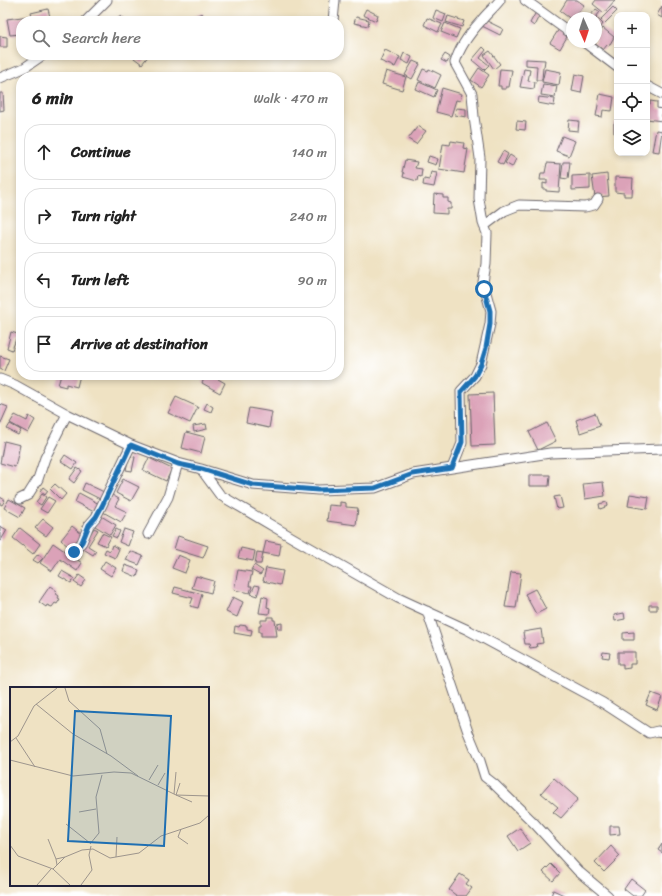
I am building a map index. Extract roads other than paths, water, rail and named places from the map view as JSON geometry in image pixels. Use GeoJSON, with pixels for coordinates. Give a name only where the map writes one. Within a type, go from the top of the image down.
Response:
{"type":"FeatureCollection","features":[{"type":"Feature","properties":{"kind":"street"},"geometry":{"type":"LineString","coordinates":[[91,16],[107,0]]}},
{"type":"Feature","properties":{"kind":"street"},"geometry":{"type":"LineString","coordinates":[[333,16],[335,0]]}},
{"type":"Feature","properties":{"kind":"street"},"geometry":{"type":"LineString","coordinates":[[452,468],[462,442],[461,392],[475,376],[481,364],[490,324],[490,311],[483,282],[486,264],[487,233],[484,226],[479,199],[480,158],[472,94],[455,63],[464,43],[500,0]]}},
{"type":"Feature","properties":{"kind":"street"},"geometry":{"type":"LineString","coordinates":[[525,0],[566,30]]}},
{"type":"Feature","properties":{"kind":"street"},"geometry":{"type":"LineString","coordinates":[[592,48],[614,65]]}},
{"type":"Feature","properties":{"kind":"street"},"geometry":{"type":"LineString","coordinates":[[0,78],[24,68],[36,60]]}},
{"type":"Feature","properties":{"kind":"street"},"geometry":{"type":"LineString","coordinates":[[650,88],[662,94]]}},
{"type":"Feature","properties":{"kind":"street"},"geometry":{"type":"LineString","coordinates":[[484,226],[504,211],[519,205],[585,207],[594,205],[598,199]]}},
{"type":"Feature","properties":{"kind":"street"},"geometry":{"type":"LineString","coordinates":[[0,379],[15,384],[67,414],[131,445],[178,464],[202,469],[253,485],[318,490],[375,488],[413,474],[550,453],[662,450]]}},
{"type":"Feature","properties":{"kind":"street"},"geometry":{"type":"LineString","coordinates":[[20,499],[28,495],[38,479],[45,458],[67,414]]}},
{"type":"Feature","properties":{"kind":"street"},"geometry":{"type":"LineString","coordinates":[[74,552],[82,542],[89,525],[96,517],[102,506],[131,445]]}},
{"type":"Feature","properties":{"kind":"street"},"geometry":{"type":"LineString","coordinates":[[148,534],[168,497],[178,464]]}},
{"type":"Feature","properties":{"kind":"street"},"geometry":{"type":"LineString","coordinates":[[202,469],[220,495],[391,594],[468,630],[603,703],[649,733],[658,731],[662,732]]}},
{"type":"Feature","properties":{"kind":"street"},"geometry":{"type":"LineString","coordinates":[[427,611],[468,732],[485,777],[535,824],[578,871],[608,896]]}}]}
